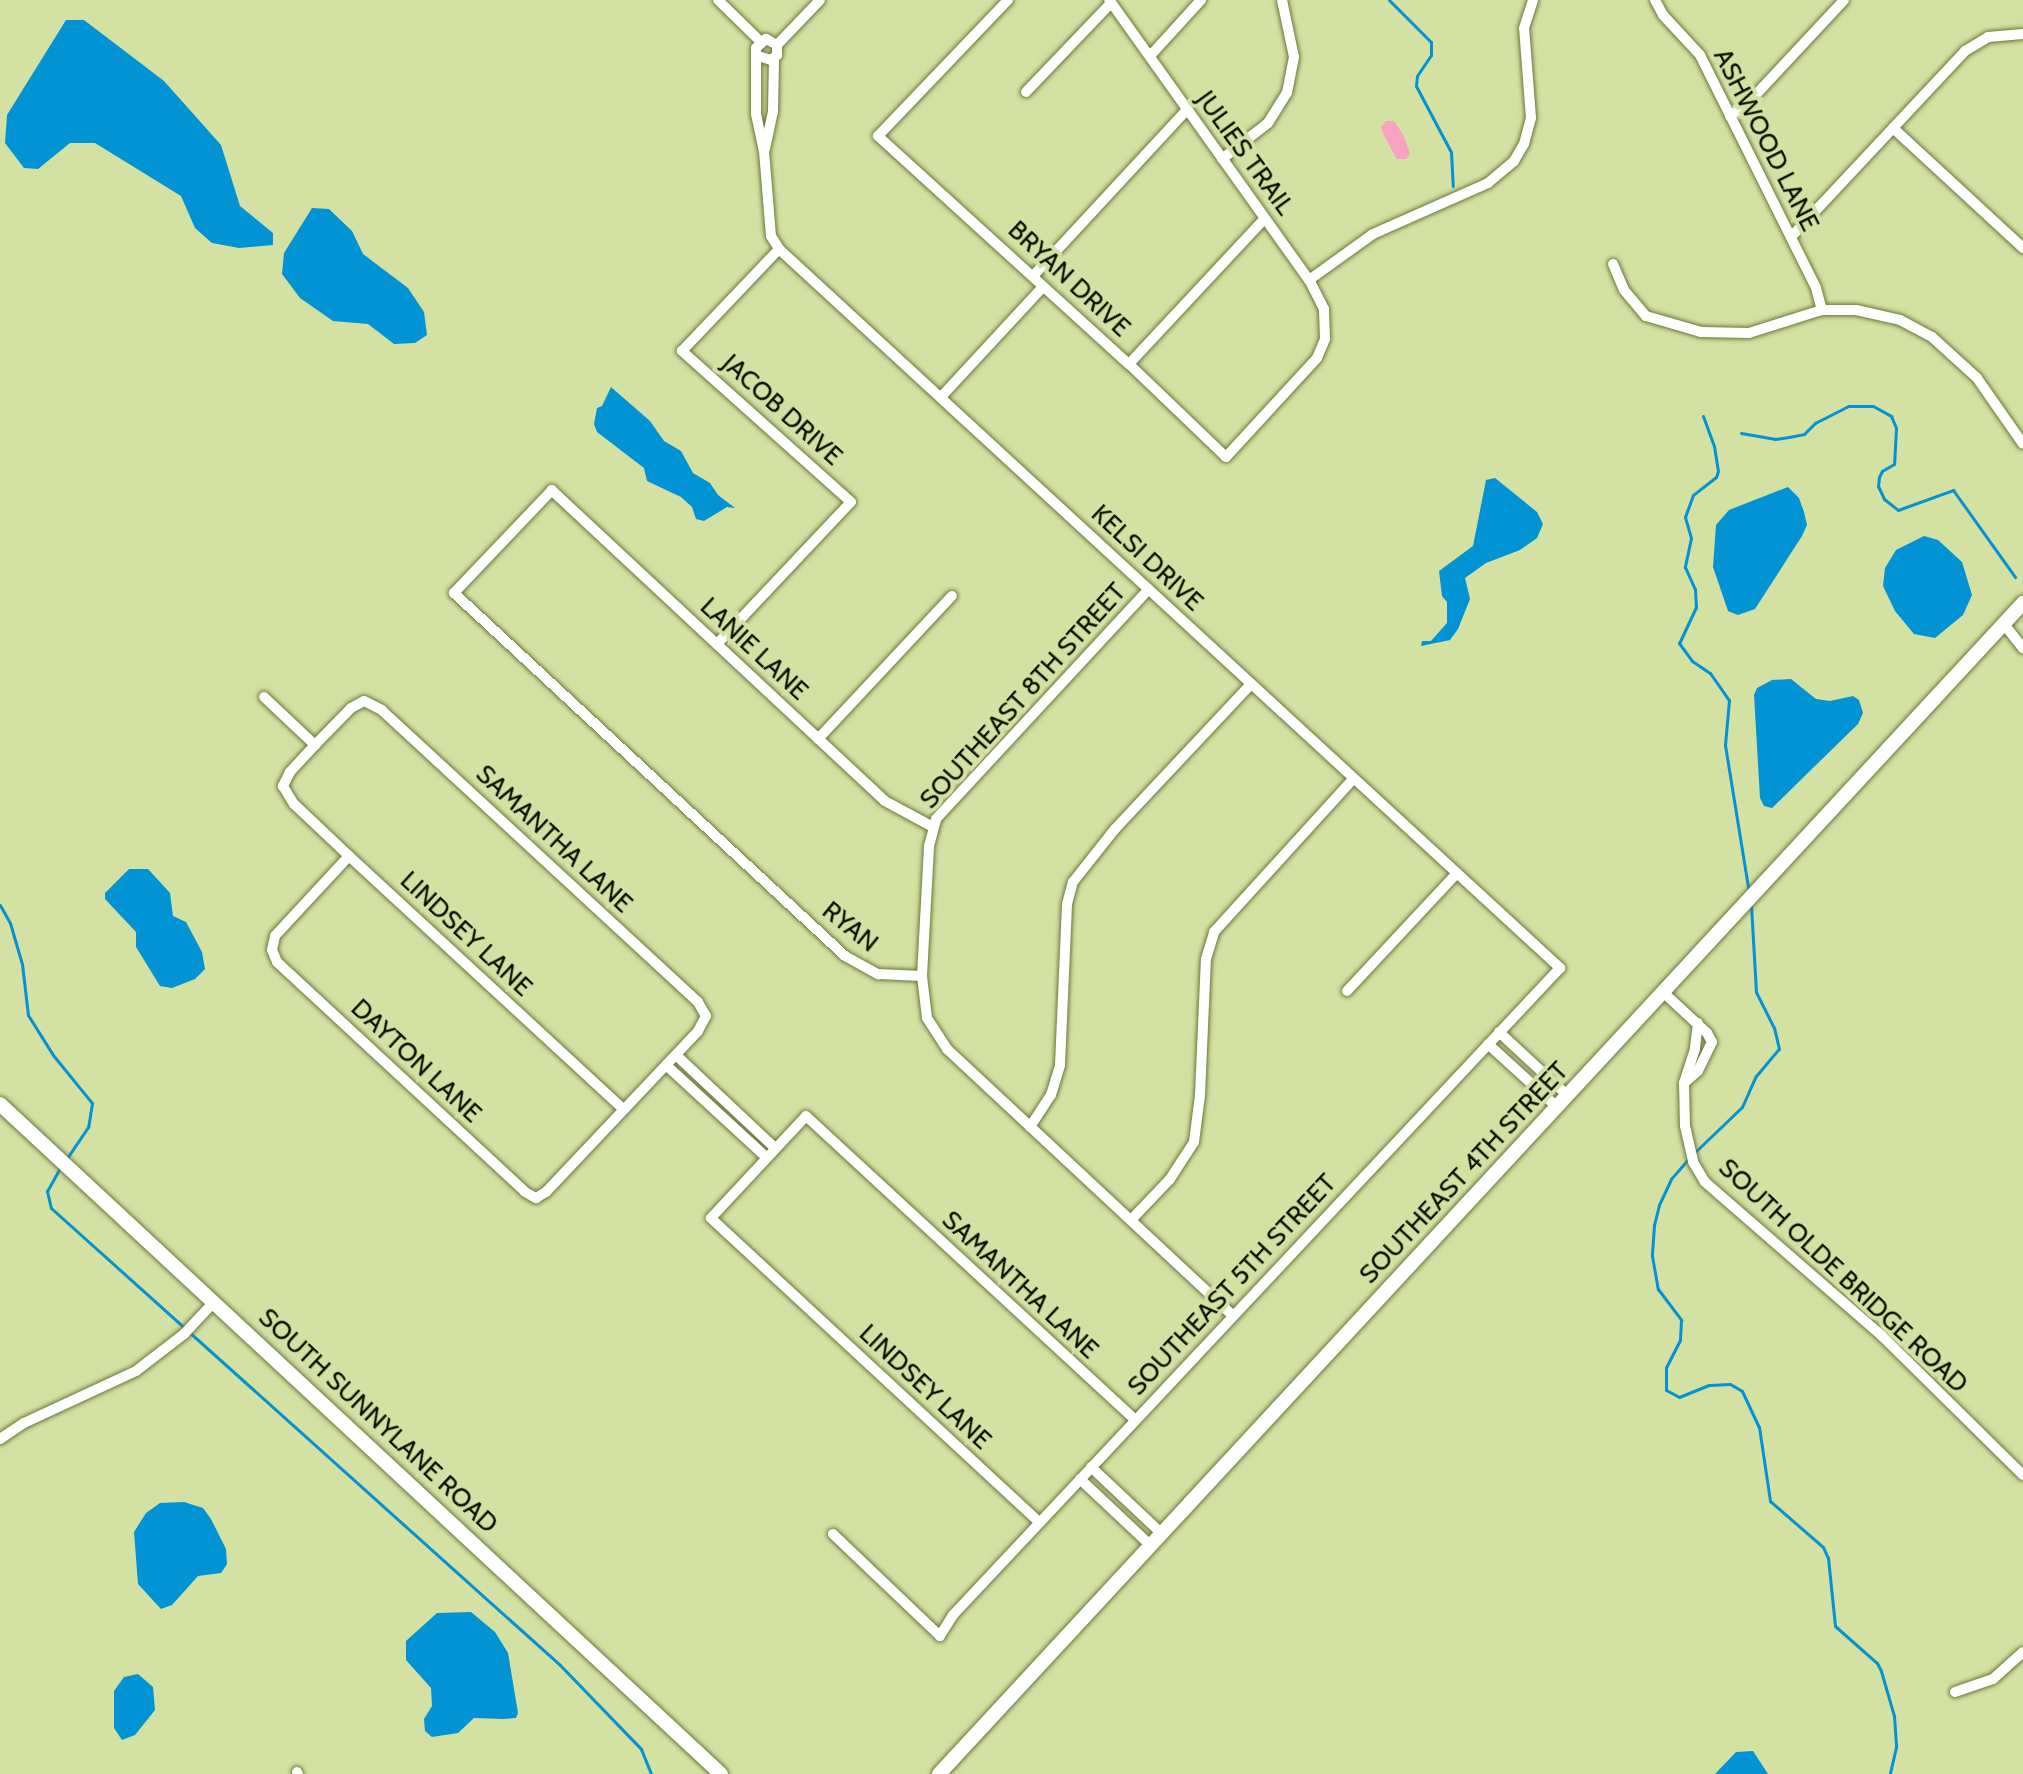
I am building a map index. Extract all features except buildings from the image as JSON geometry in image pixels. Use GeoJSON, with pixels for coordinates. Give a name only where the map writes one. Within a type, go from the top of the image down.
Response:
{"type":"FeatureCollection","features":[{"type":"Feature","properties":{"kind":"main road","name":"SOUTHEAST 4TH STREET"},"geometry":{"type":"LineString","coordinates":[[939,1774],[2023,603]]}},
{"type":"Feature","properties":{"kind":"main road","name":"SOUTH SUNNYLANE ROAD"},"geometry":{"type":"LineString","coordinates":[[0,1104],[721,1774]]}},
{"type":"Feature","properties":{"kind":"street"},"geometry":{"type":"LineString","coordinates":[[718,0],[760,41]]}},
{"type":"Feature","properties":{"kind":"street"},"geometry":{"type":"LineString","coordinates":[[764,151],[773,112],[777,45],[820,0]]}},
{"type":"Feature","properties":{"kind":"street","name":"BRYAN DRIVE"},"geometry":{"type":"LineString","coordinates":[[1008,0],[878,136],[1129,364],[1226,457]]}},
{"type":"Feature","properties":{"kind":"street"},"geometry":{"type":"LineString","coordinates":[[1150,56],[1201,0]]}},
{"type":"Feature","properties":{"kind":"street"},"geometry":{"type":"LineString","coordinates":[[1222,159],[1268,123],[1287,93],[1294,57],[1282,0]]}},
{"type":"Feature","properties":{"kind":"street"},"geometry":{"type":"LineString","coordinates":[[1309,280],[1373,234],[1488,183],[1514,161],[1524,144],[1531,118],[1524,28],[1533,0]]}},
{"type":"Feature","properties":{"kind":"street","name":"ASHWOOD LANE"},"geometry":{"type":"LineString","coordinates":[[1655,0],[1663,15],[1696,48],[1816,288],[1822,310]]}},
{"type":"Feature","properties":{"kind":"street"},"geometry":{"type":"LineString","coordinates":[[1730,116],[1749,102],[1844,0]]}},
{"type":"Feature","properties":{"kind":"street"},"geometry":{"type":"LineString","coordinates":[[1026,92],[1110,1]]}},
{"type":"Feature","properties":{"kind":"street","name":"JULIES TRAIL"},"geometry":{"type":"LineString","coordinates":[[1110,1],[1309,280],[1324,309],[1325,339],[1317,358],[1226,457]]}},
{"type":"Feature","properties":{"kind":"street"},"geometry":{"type":"LineString","coordinates":[[1791,237],[1936,81],[1978,42],[2008,33],[2023,34]]}},
{"type":"Feature","properties":{"kind":"street"},"geometry":{"type":"LineString","coordinates":[[777,45],[769,39],[760,41],[756,48],[756,114],[764,151],[770,229],[779,249]]}},
{"type":"Feature","properties":{"kind":"street"},"geometry":{"type":"LineString","coordinates":[[758,56],[763,60],[774,58]]}},
{"type":"Feature","properties":{"kind":"street"},"geometry":{"type":"LineString","coordinates":[[1033,276],[1186,111]]}},
{"type":"Feature","properties":{"kind":"street"},"geometry":{"type":"LineString","coordinates":[[1893,128],[2023,248]]}},
{"type":"Feature","properties":{"kind":"street"},"geometry":{"type":"LineString","coordinates":[[1129,364],[1264,219]]}},
{"type":"Feature","properties":{"kind":"street","name":"JACOB DRIVE"},"geometry":{"type":"LineString","coordinates":[[717,644],[851,502],[682,351],[779,249]]}},
{"type":"Feature","properties":{"kind":"street","name":"KELSI DRIVE"},"geometry":{"type":"LineString","coordinates":[[779,249],[1560,968]]}},
{"type":"Feature","properties":{"kind":"street"},"geometry":{"type":"LineString","coordinates":[[1613,264],[1624,290],[1646,316],[1701,332],[1749,333],[1822,310],[1872,312],[1900,320],[1932,337],[1977,378],[2023,444]]}},
{"type":"Feature","properties":{"kind":"street"},"geometry":{"type":"LineString","coordinates":[[941,397],[1043,287]]}},
{"type":"Feature","properties":{"kind":"street","name":"RYAN"},"geometry":{"type":"LineString","coordinates":[[552,490],[454,593],[845,956],[878,974],[922,976]]}},
{"type":"Feature","properties":{"kind":"street","name":"LANIE LANE"},"geometry":{"type":"LineString","coordinates":[[552,490],[885,801],[933,827]]}},
{"type":"Feature","properties":{"kind":"street","name":"SOUTHEAST 8TH STREET"},"geometry":{"type":"LineString","coordinates":[[922,976],[933,827],[948,804],[1149,589]]}},
{"type":"Feature","properties":{"kind":"street"},"geometry":{"type":"LineString","coordinates":[[818,739],[952,596]]}},
{"type":"Feature","properties":{"kind":"street"},"geometry":{"type":"LineString","coordinates":[[2004,624],[2023,648]]}},
{"type":"Feature","properties":{"kind":"street"},"geometry":{"type":"LineString","coordinates":[[1030,1127],[1046,1105],[1060,1065],[1067,904],[1073,882],[1115,829],[1251,684]]}},
{"type":"Feature","properties":{"kind":"street"},"geometry":{"type":"LineString","coordinates":[[264,697],[315,745]]}},
{"type":"Feature","properties":{"kind":"street","name":"SAMANTHA LANE"},"geometry":{"type":"LineString","coordinates":[[315,745],[351,708],[364,701],[393,720],[698,1002],[706,1016],[698,1031],[676,1055]]}},
{"type":"Feature","properties":{"kind":"street","name":"LINDSEY LANE"},"geometry":{"type":"LineString","coordinates":[[315,745],[290,772],[283,786],[294,804],[624,1110]]}},
{"type":"Feature","properties":{"kind":"street"},"geometry":{"type":"LineString","coordinates":[[1131,1220],[1170,1179],[1194,1142],[1200,1095],[1206,959],[1214,932],[1353,779]]}},
{"type":"Feature","properties":{"kind":"street","name":"DAYTON LANE"},"geometry":{"type":"LineString","coordinates":[[349,856],[275,936],[272,950],[277,962],[525,1192],[536,1198],[546,1192],[624,1110]]}},
{"type":"Feature","properties":{"kind":"street"},"geometry":{"type":"LineString","coordinates":[[1347,991],[1456,874]]}},
{"type":"Feature","properties":{"kind":"street","name":"SOUTHEAST 5TH STREET"},"geometry":{"type":"LineString","coordinates":[[833,1534],[940,1636],[953,1615],[1039,1522],[1560,968]]}},
{"type":"Feature","properties":{"kind":"street"},"geometry":{"type":"LineString","coordinates":[[922,976],[927,1018],[937,1039],[1232,1315]]}},
{"type":"Feature","properties":{"kind":"street"},"geometry":{"type":"LineString","coordinates":[[1664,993],[1711,1038],[1712,1047],[1698,1071],[1684,1083]]}},
{"type":"Feature","properties":{"kind":"street","name":"SOUTH OLDE BRIDGE ROAD"},"geometry":{"type":"LineString","coordinates":[[1698,1023],[1695,1049],[1684,1083],[1685,1126],[1693,1162],[1705,1182],[1882,1336],[2023,1475]]}},
{"type":"Feature","properties":{"kind":"street"},"geometry":{"type":"LineString","coordinates":[[1499,1032],[1568,1096]]}},
{"type":"Feature","properties":{"kind":"street"},"geometry":{"type":"LineString","coordinates":[[1488,1044],[1557,1107]]}},
{"type":"Feature","properties":{"kind":"street"},"geometry":{"type":"LineString","coordinates":[[624,1110],[666,1065],[676,1055],[775,1148],[767,1158],[666,1065]]}},
{"type":"Feature","properties":{"kind":"street","name":"SAMANTHA LANE"},"geometry":{"type":"LineString","coordinates":[[775,1148],[806,1116],[1135,1420]]}},
{"type":"Feature","properties":{"kind":"street","name":"LINDSEY LANE"},"geometry":{"type":"LineString","coordinates":[[767,1158],[711,1218],[1039,1522]]}},
{"type":"Feature","properties":{"kind":"street"},"geometry":{"type":"LineString","coordinates":[[0,1439],[48,1411],[136,1371],[184,1334],[215,1301]]}},
{"type":"Feature","properties":{"kind":"street"},"geometry":{"type":"LineString","coordinates":[[1091,1467],[1162,1534]]}},
{"type":"Feature","properties":{"kind":"street"},"geometry":{"type":"LineString","coordinates":[[1080,1479],[1151,1546]]}},
{"type":"Feature","properties":{"kind":"street"},"geometry":{"type":"LineString","coordinates":[[1955,1692],[1993,1679],[2023,1652]]}},
{"type":"Feature","properties":{"kind":"shaded area"},"geometry":{"type":"Polygon","coordinates":[[[1386,121],[1394,121],[1404,136],[1410,154],[1406,159],[1397,159],[1383,134],[1381,127],[1386,121]]]}},
{"type":"Feature","properties":{"kind":"water"},"geometry":{"type":"Polygon","coordinates":[[[66,20],[84,20],[164,81],[221,145],[240,206],[273,233],[273,245],[239,248],[212,243],[195,228],[181,196],[95,143],[70,143],[38,169],[24,168],[5,143],[7,115],[66,20]]]}},
{"type":"Feature","properties":{"kind":"water"},"geometry":{"type":"Polygon","coordinates":[[[312,208],[329,209],[352,231],[363,254],[408,288],[424,312],[427,335],[415,343],[394,344],[368,324],[333,321],[300,298],[282,274],[284,253],[312,208]]]}},
{"type":"Feature","properties":{"kind":"water"},"geometry":{"type":"Polygon","coordinates":[[[611,387],[650,421],[664,441],[681,451],[693,473],[710,483],[718,495],[735,508],[727,507],[704,521],[696,519],[692,507],[681,497],[647,481],[644,468],[597,432],[594,424],[597,408],[602,406],[611,387]]]}},
{"type":"Feature","properties":{"kind":"water"},"geometry":{"type":"Polygon","coordinates":[[[1495,478],[1537,512],[1543,524],[1537,538],[1520,550],[1486,563],[1465,578],[1470,599],[1458,629],[1450,640],[1421,646],[1422,641],[1431,641],[1447,623],[1447,602],[1442,596],[1439,571],[1473,546],[1486,480],[1495,478]]]}},
{"type":"Feature","properties":{"kind":"water"},"geometry":{"type":"Polygon","coordinates":[[[1788,487],[1799,498],[1804,512],[1807,525],[1802,536],[1755,609],[1738,615],[1728,611],[1713,567],[1716,525],[1729,510],[1788,487]]]}},
{"type":"Feature","properties":{"kind":"water"},"geometry":{"type":"Polygon","coordinates":[[[1924,536],[1938,540],[1962,562],[1972,595],[1963,615],[1935,638],[1914,634],[1895,611],[1883,586],[1885,568],[1896,550],[1924,536]]]}},
{"type":"Feature","properties":{"kind":"water"},"geometry":{"type":"Polygon","coordinates":[[[1791,679],[1816,699],[1830,701],[1853,696],[1859,700],[1863,713],[1858,724],[1772,808],[1764,806],[1760,798],[1754,695],[1757,688],[1772,680],[1791,679]]]}},
{"type":"Feature","properties":{"kind":"water"},"geometry":{"type":"Polygon","coordinates":[[[129,869],[148,869],[170,893],[173,916],[186,922],[202,952],[205,969],[195,979],[172,988],[160,986],[136,947],[136,932],[105,899],[105,893],[129,869]]]}},
{"type":"Feature","properties":{"kind":"water"},"geometry":{"type":"Polygon","coordinates":[[[184,1502],[203,1508],[211,1519],[226,1549],[227,1564],[221,1573],[198,1576],[172,1605],[161,1609],[138,1584],[134,1532],[146,1513],[160,1503],[184,1502]]]}},
{"type":"Feature","properties":{"kind":"water"},"geometry":{"type":"Polygon","coordinates":[[[471,1612],[495,1632],[508,1653],[518,1713],[516,1718],[474,1718],[458,1733],[432,1737],[425,1731],[424,1719],[432,1706],[431,1688],[406,1660],[406,1641],[437,1613],[471,1612]]]}},
{"type":"Feature","properties":{"kind":"water"},"geometry":{"type":"Polygon","coordinates":[[[138,1674],[153,1687],[155,1710],[135,1735],[122,1740],[114,1728],[114,1691],[124,1677],[138,1674]]]}},
{"type":"Feature","properties":{"kind":"water"},"geometry":{"type":"Polygon","coordinates":[[[1753,1751],[1768,1774],[1715,1774],[1736,1752],[1753,1751]]]}},
{"type":"Feature","properties":{"kind":"waterway"},"geometry":{"type":"LineString","coordinates":[[1389,0],[1431,42],[1431,55],[1417,76],[1416,86],[1451,152],[1453,186]]}},
{"type":"Feature","properties":{"kind":"waterway"},"geometry":{"type":"LineString","coordinates":[[1741,433],[1775,439],[1804,434],[1815,423],[1849,406],[1873,406],[1891,416],[1896,428],[1894,464],[1882,471],[1879,477],[1878,486],[1884,499],[1898,510],[1953,490],[2015,577]]}},
{"type":"Feature","properties":{"kind":"waterway"},"geometry":{"type":"LineString","coordinates":[[1703,416],[1714,446],[1718,471],[1716,477],[1693,495],[1685,517],[1691,538],[1685,567],[1695,589],[1696,607],[1679,643],[1692,661],[1710,673],[1729,700],[1725,745],[1749,893]]}},
{"type":"Feature","properties":{"kind":"waterway"},"geometry":{"type":"LineString","coordinates":[[1695,1152],[1742,1107],[1756,1076],[1779,1049],[1774,1028],[1756,992],[1751,904]]}},
{"type":"Feature","properties":{"kind":"waterway"},"geometry":{"type":"LineString","coordinates":[[0,905],[10,923],[22,964],[28,1015],[53,1055],[92,1103],[88,1127],[66,1160]]}},
{"type":"Feature","properties":{"kind":"waterway"},"geometry":{"type":"LineString","coordinates":[[1690,1157],[1671,1179],[1654,1225],[1652,1256],[1658,1289],[1681,1320],[1680,1340],[1666,1367],[1666,1390],[1679,1397],[1709,1385],[1730,1384],[1742,1391],[1759,1427],[1770,1501],[1823,1547],[1828,1558],[1835,1626],[1877,1663],[1881,1671],[1894,1716],[1896,1747],[1890,1774]]}},
{"type":"Feature","properties":{"kind":"waterway"},"geometry":{"type":"LineString","coordinates":[[61,1166],[47,1191],[51,1208],[560,1665],[641,1749],[651,1774]]}}]}
